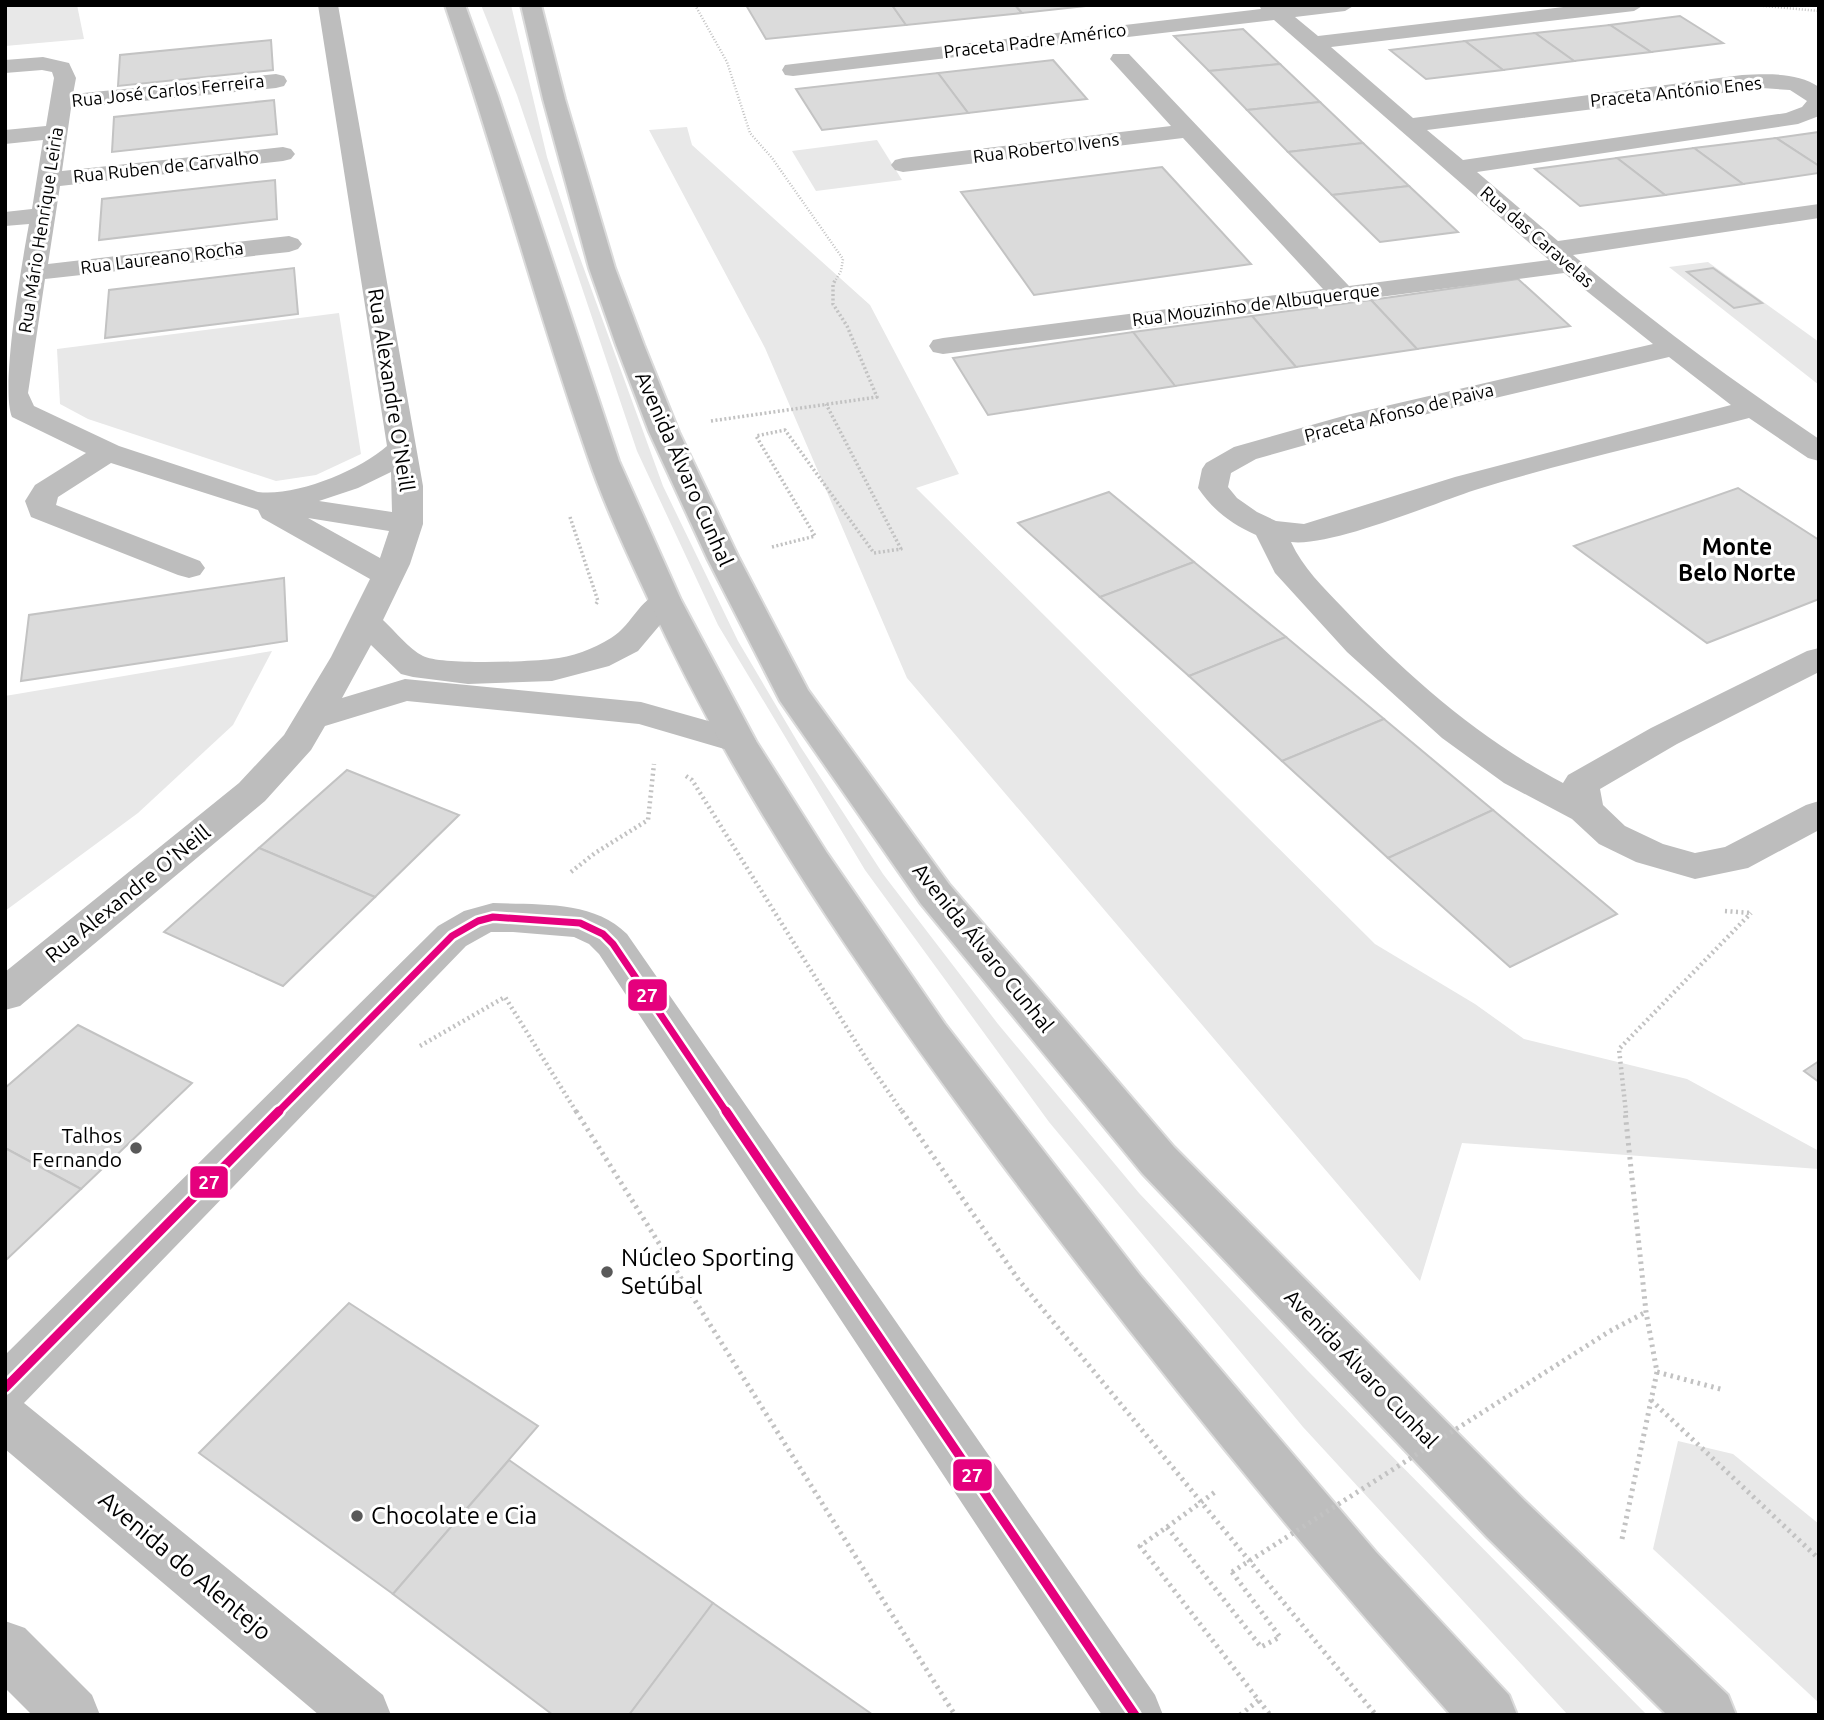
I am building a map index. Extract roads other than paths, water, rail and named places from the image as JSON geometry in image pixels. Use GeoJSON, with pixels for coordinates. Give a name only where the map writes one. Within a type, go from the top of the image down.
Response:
{"type":"FeatureCollection","features":[{"type":"Feature","properties":{"kind":"main road"},"geometry":{"type":"LineString","coordinates":[[5,1647],[72,1715]]}},
{"type":"Feature","properties":{"kind":"street","name":"Rua Alexandre O'Neill"},"geometry":{"type":"LineString","coordinates":[[5,995],[252,792],[298,742],[366,622],[388,576],[407,524],[408,486],[328,5]]}},
{"type":"Feature","properties":{"kind":"street"},"geometry":{"type":"LineString","coordinates":[[455,5],[487,96],[604,461],[665,600],[738,741],[813,862],[930,1035],[1123,1289],[1357,1570],[1489,1715]]}},
{"type":"Feature","properties":{"kind":"street","name":"Avenida Álvaro Cunhal"},"geometry":{"type":"LineString","coordinates":[[531,5],[554,99],[602,268],[630,345],[676,457],[723,558],[792,693],[935,894],[1158,1160],[1506,1519],[1708,1715]]}},
{"type":"Feature","properties":{"kind":"street","name":"Praceta Padre Américo"},"geometry":{"type":"LineString","coordinates":[[793,70],[1273,9],[1345,5]]}},
{"type":"Feature","properties":{"kind":"street"},"geometry":{"type":"LineString","coordinates":[[1314,43],[1634,5]]}},
{"type":"Feature","properties":{"kind":"street","name":"Rua das Caravelas"},"geometry":{"type":"LineString","coordinates":[[1273,9],[1560,258],[1753,408],[1819,452]]}},
{"type":"Feature","properties":{"kind":"street"},"geometry":{"type":"LineString","coordinates":[[1121,60],[1342,294]]}},
{"type":"Feature","properties":{"kind":"street"},"geometry":{"type":"LineString","coordinates":[[5,67],[48,64],[61,68],[63,90]]}},
{"type":"Feature","properties":{"kind":"street","name":"Rua José Carlos Ferreira"},"geometry":{"type":"LineString","coordinates":[[63,90],[276,81]]}},
{"type":"Feature","properties":{"kind":"street","name":"Praceta António Enes"},"geometry":{"type":"LineString","coordinates":[[1409,125],[1742,82],[1796,85],[1815,94],[1818,101],[1811,112],[1796,118],[1459,168]]}},
{"type":"Feature","properties":{"kind":"street","name":"Rua Mário Henrique Leiria"},"geometry":{"type":"LineString","coordinates":[[63,90],[14,393],[17,405],[29,416],[108,452],[253,500],[407,524]]}},
{"type":"Feature","properties":{"kind":"street","name":"Rua Roberto Ivens"},"geometry":{"type":"LineString","coordinates":[[904,165],[1188,131]]}},
{"type":"Feature","properties":{"kind":"street"},"geometry":{"type":"LineString","coordinates":[[5,137],[56,132]]}},
{"type":"Feature","properties":{"kind":"street","name":"Rua Ruben de Carvalho"},"geometry":{"type":"LineString","coordinates":[[49,180],[284,154]]}},
{"type":"Feature","properties":{"kind":"street","name":"Rua Mouzinho de Albuquerque"},"geometry":{"type":"LineString","coordinates":[[943,346],[1342,294],[1819,211]]}},
{"type":"Feature","properties":{"kind":"street"},"geometry":{"type":"LineString","coordinates":[[5,219],[43,215]]}},
{"type":"Feature","properties":{"kind":"street","name":"Rua Laureano Rocha"},"geometry":{"type":"LineString","coordinates":[[34,273],[289,244]]}},
{"type":"Feature","properties":{"kind":"street","name":"Praceta Afonso de Paiva"},"geometry":{"type":"LineString","coordinates":[[1673,348],[1347,424],[1245,453],[1217,469],[1213,488],[1226,505],[1246,519],[1269,529],[1304,534],[1466,483],[1753,408]]}},
{"type":"Feature","properties":{"kind":"street","name":"Rua Mário Henrique Leiria"},"geometry":{"type":"LineString","coordinates":[[253,500],[278,500],[320,490],[379,467],[402,448]]}},
{"type":"Feature","properties":{"kind":"street"},"geometry":{"type":"LineString","coordinates":[[108,452],[46,491],[40,501],[42,510],[189,568]]}},
{"type":"Feature","properties":{"kind":"street","name":"Rua Mário Henrique Leiria"},"geometry":{"type":"LineString","coordinates":[[253,500],[388,576]]}},
{"type":"Feature","properties":{"kind":"street"},"geometry":{"type":"LineString","coordinates":[[1269,529],[1286,566],[1359,645],[1455,730],[1517,774],[1585,810],[1612,835],[1650,853],[1695,866],[1734,859],[1819,814]]}},
{"type":"Feature","properties":{"kind":"street"},"geometry":{"type":"LineString","coordinates":[[366,622],[413,666],[468,673],[552,670],[597,659],[626,644],[665,600]]}},
{"type":"Feature","properties":{"kind":"street"},"geometry":{"type":"LineString","coordinates":[[1585,810],[1581,785],[1606,767],[1819,658]]}},
{"type":"Feature","properties":{"kind":"street"},"geometry":{"type":"LineString","coordinates":[[314,718],[405,690],[641,713],[738,741]]}},
{"type":"Feature","properties":{"kind":"street"},"geometry":{"type":"LineString","coordinates":[[5,1388],[452,936],[478,921],[493,917],[580,923],[603,934],[613,944],[1135,1715]]}},
{"type":"Feature","properties":{"kind":"street","name":"Avenida do Alentejo"},"geometry":{"type":"LineString","coordinates":[[5,1418],[363,1715]]}},
{"type":"Feature","properties":{"kind":"place","name":"Talhos Fernando"},"geometry":{"type":"Point","coordinates":[136,1148]}},
{"type":"Feature","properties":{"kind":"place","name":"Núcleo Sporting Setúbal"},"geometry":{"type":"Point","coordinates":[607,1272]}},
{"type":"Feature","properties":{"kind":"place","name":"Chocolate e Cia"},"geometry":{"type":"Point","coordinates":[357,1516]}},
{"type":"Feature","properties":{"kind":"district","name":"Monte Belo Norte"},"geometry":{"type":"Point","coordinates":[1737,560]}}]}
